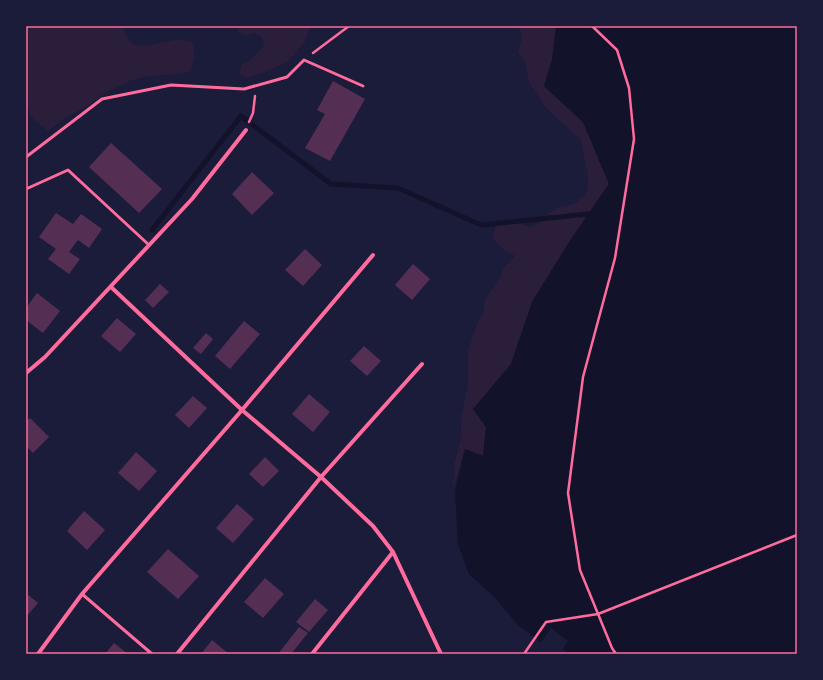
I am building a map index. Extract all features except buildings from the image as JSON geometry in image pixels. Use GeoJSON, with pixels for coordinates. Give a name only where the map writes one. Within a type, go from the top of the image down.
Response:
{"type":"FeatureCollection","features":[{"type":"Feature","properties":{"kind":"street"},"geometry":{"type":"LineString","coordinates":[[26,373],[45,358],[192,199],[246,130]]}},
{"type":"Feature","properties":{"kind":"street"},"geometry":{"type":"LineString","coordinates":[[38,654],[82,594],[242,410],[373,255]]}},
{"type":"Feature","properties":{"kind":"street"},"geometry":{"type":"LineString","coordinates":[[111,287],[242,410],[322,477],[373,526],[393,552],[441,654]]}},
{"type":"Feature","properties":{"kind":"street"},"geometry":{"type":"LineString","coordinates":[[177,654],[322,477],[422,364]]}},
{"type":"Feature","properties":{"kind":"street"},"geometry":{"type":"LineString","coordinates":[[312,654],[393,552]]}},
{"type":"Feature","properties":{"kind":"lane"},"geometry":{"type":"LineString","coordinates":[[26,157],[102,99],[171,85],[244,89],[286,77],[304,60],[363,86]]}},
{"type":"Feature","properties":{"kind":"lane"},"geometry":{"type":"LineString","coordinates":[[26,189],[68,170],[149,245]]}},
{"type":"Feature","properties":{"kind":"lane"},"geometry":{"type":"LineString","coordinates":[[82,594],[152,654]]}},
{"type":"Feature","properties":{"kind":"path"},"geometry":{"type":"LineString","coordinates":[[304,60],[349,26]]}},
{"type":"Feature","properties":{"kind":"path"},"geometry":{"type":"LineString","coordinates":[[592,26],[617,50],[629,88],[634,139],[615,258],[583,377],[568,493],[580,570],[612,648],[616,654]]}},
{"type":"Feature","properties":{"kind":"path"},"geometry":{"type":"LineString","coordinates":[[253,113],[256,85]]}},
{"type":"Feature","properties":{"kind":"path"},"geometry":{"type":"LineString","coordinates":[[524,654],[546,622],[598,614],[797,535]]}},
{"type":"Feature","properties":{"kind":"shaded area"},"geometry":{"type":"Polygon","coordinates":[[[26,26],[123,26],[126,37],[132,43],[139,45],[174,40],[192,42],[194,60],[190,71],[181,74],[149,76],[132,80],[107,92],[86,107],[62,120],[48,131],[30,116],[29,108],[26,102],[26,26]]]}},
{"type":"Feature","properties":{"kind":"shaded area"},"geometry":{"type":"Polygon","coordinates":[[[238,26],[312,26],[307,33],[305,42],[287,62],[263,73],[246,78],[239,73],[242,64],[251,59],[264,46],[262,37],[254,33],[246,36],[238,31],[238,26]]]}},
{"type":"Feature","properties":{"kind":"shaded area"},"geometry":{"type":"Polygon","coordinates":[[[519,26],[556,26],[552,60],[544,86],[583,122],[609,184],[571,239],[532,302],[511,364],[473,409],[486,427],[483,456],[465,449],[453,489],[455,462],[461,436],[461,417],[468,386],[468,351],[476,327],[484,310],[485,299],[501,276],[503,268],[515,256],[502,248],[492,238],[497,222],[519,223],[529,227],[539,224],[544,217],[558,207],[574,204],[587,193],[588,177],[581,140],[546,108],[529,83],[525,61],[518,52],[522,38],[519,26]]]}},
{"type":"Feature","properties":{"kind":"shaded area"},"geometry":{"type":"Polygon","coordinates":[[[556,26],[797,26],[797,654],[570,654],[552,641],[547,647],[519,626],[494,597],[469,574],[458,544],[455,491],[465,449],[483,456],[486,427],[473,409],[511,364],[532,302],[571,239],[609,184],[583,122],[544,86],[552,60],[556,26]]]}},
{"type":"Feature","properties":{"kind":"pier"},"geometry":{"type":"Polygon","coordinates":[[[551,628],[568,641],[562,651],[552,643],[547,649],[540,644],[551,628]]]}},
{"type":"Feature","properties":{"kind":"waterway"},"geometry":{"type":"LineString","coordinates":[[152,230],[241,116],[331,184],[398,188],[481,225],[588,214]]}}]}
